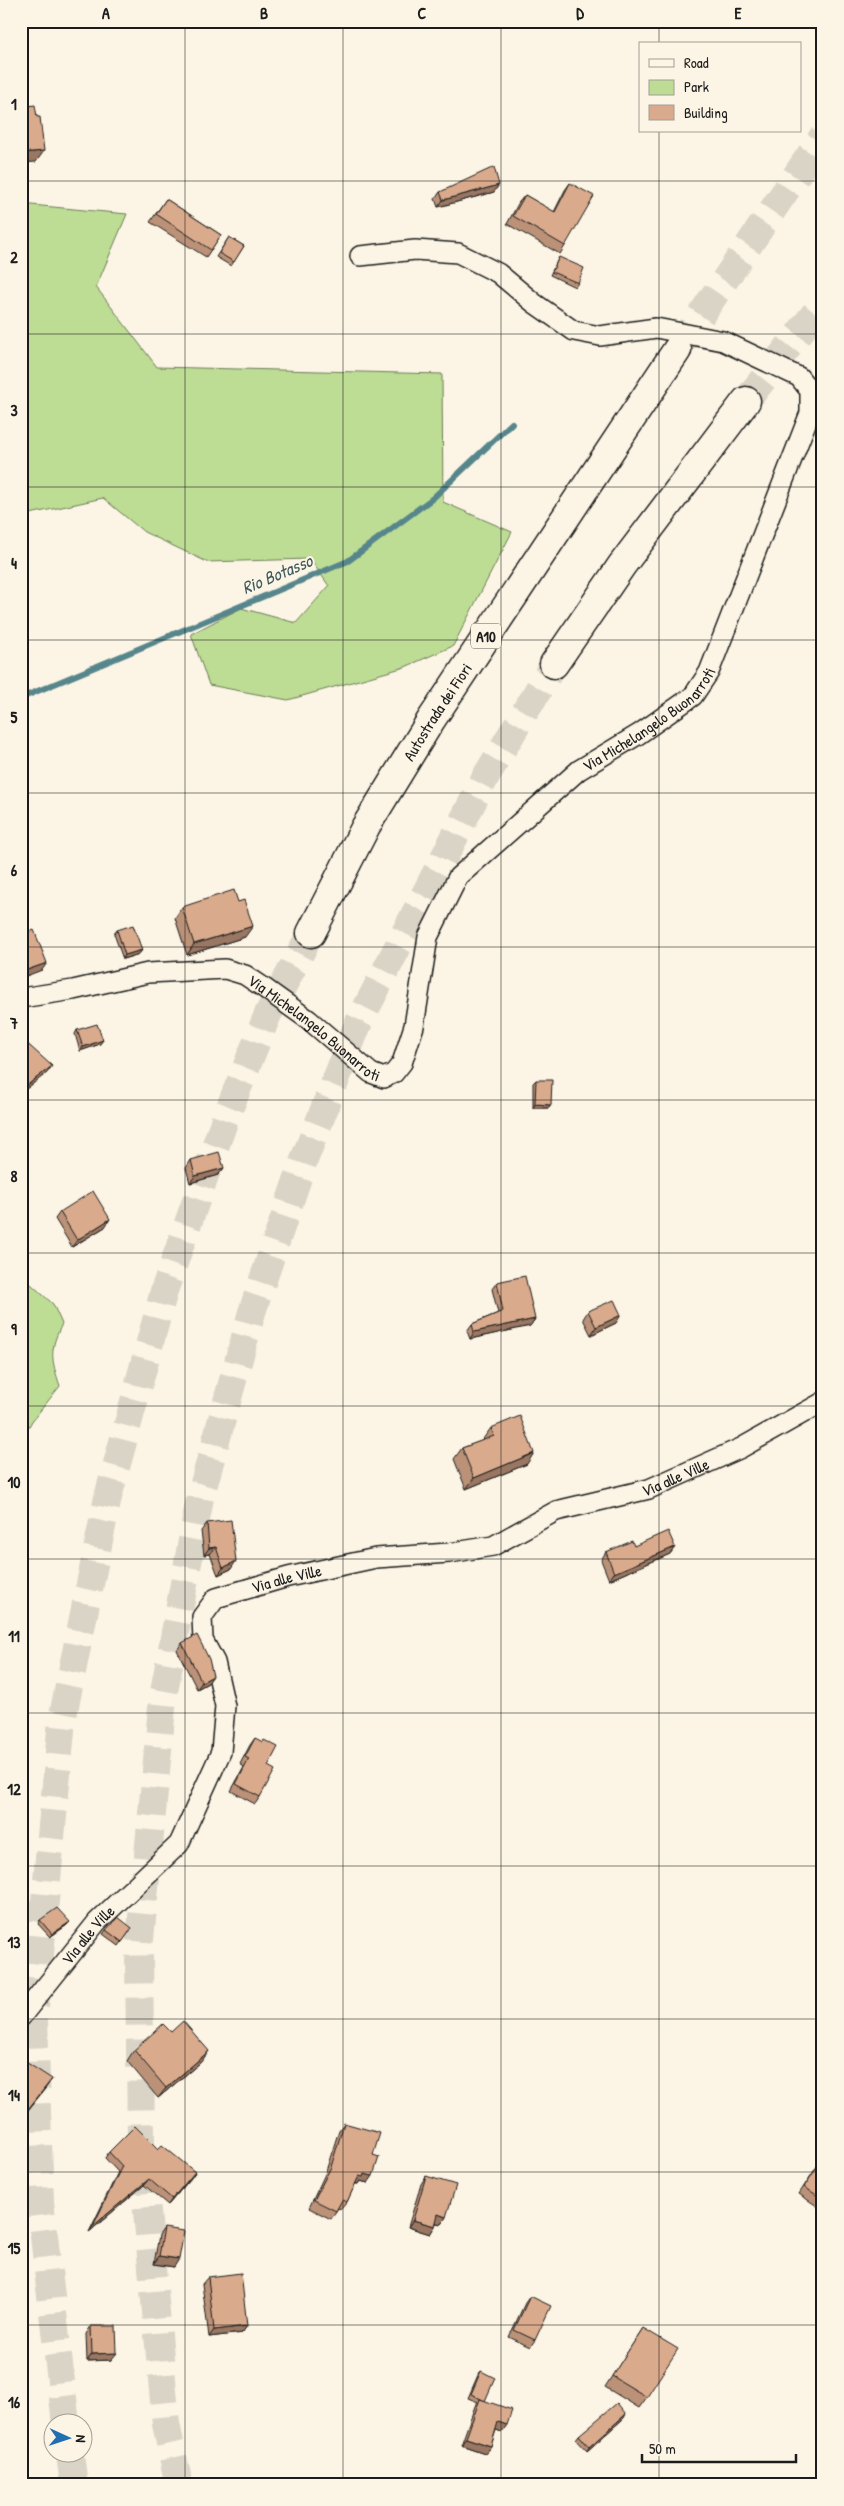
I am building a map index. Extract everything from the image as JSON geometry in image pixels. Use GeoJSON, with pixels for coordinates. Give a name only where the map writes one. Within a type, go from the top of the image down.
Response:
{"type":"FeatureCollection","features":[{"type":"Feature","properties":{"kind":"highway","name":"Autostrada dei Fiori"},"geometry":{"type":"LineString","coordinates":[[312,933],[366,826],[426,729],[677,350]]}},
{"type":"Feature","properties":{"kind":"highway"},"geometry":{"type":"LineString","coordinates":[[554,664],[622,565],[746,401]]}},
{"type":"Feature","properties":{"kind":"street","name":"Via Michelangelo Buonarroti"},"geometry":{"type":"LineString","coordinates":[[21,998],[73,990],[148,973],[225,969],[245,975],[260,985],[309,1020],[371,1073],[384,1078],[394,1073],[402,1064],[414,1026],[428,937],[458,876],[579,770],[639,734],[693,696],[709,672],[810,413],[810,391],[799,377],[723,340],[656,328],[600,336],[574,331],[534,303],[498,273],[458,253],[415,250],[360,256]]}},
{"type":"Feature","properties":{"kind":"street","name":"Via alle Ville"},"geometry":{"type":"LineString","coordinates":[[21,2017],[98,1922],[179,1844],[221,1752],[225,1706],[216,1662],[203,1640],[202,1617],[216,1598],[288,1577],[376,1558],[449,1553],[492,1546],[556,1511],[658,1485],[741,1448],[823,1402]]}},
{"type":"Feature","properties":{"kind":"green space"},"geometry":{"type":"Polygon","coordinates":[[[21,204],[127,214],[96,287],[157,367],[442,374],[443,502],[512,532],[453,646],[405,667],[288,700],[209,685],[191,634],[241,608],[296,623],[329,586],[310,559],[207,562],[144,532],[103,498],[21,516],[21,204]]]}},
{"type":"Feature","properties":{"kind":"green space"},"geometry":{"type":"Polygon","coordinates":[[[21,1275],[53,1304],[62,1324],[53,1348],[53,1361],[60,1386],[32,1421],[21,1441],[21,1275]]]}},
{"type":"Feature","properties":{"kind":"building"},"geometry":{"type":"Polygon","coordinates":[[[35,105],[37,117],[40,117],[44,151],[21,153],[21,107],[35,105]]]}},
{"type":"Feature","properties":{"kind":"building"},"geometry":{"type":"Polygon","coordinates":[[[494,167],[499,185],[443,200],[440,192],[494,167]]]}},
{"type":"Feature","properties":{"kind":"building"},"geometry":{"type":"Polygon","coordinates":[[[570,183],[594,196],[565,246],[513,216],[525,195],[555,212],[570,183]]]}},
{"type":"Feature","properties":{"kind":"building"},"geometry":{"type":"Polygon","coordinates":[[[166,199],[221,235],[211,250],[156,214],[166,199]]]}},
{"type":"Feature","properties":{"kind":"building"},"geometry":{"type":"Polygon","coordinates":[[[229,237],[244,246],[234,262],[219,253],[229,237]]]}},
{"type":"Feature","properties":{"kind":"building"},"geometry":{"type":"Polygon","coordinates":[[[559,257],[584,268],[578,283],[552,272],[559,257]]]}},
{"type":"Feature","properties":{"kind":"building"},"geometry":{"type":"Polygon","coordinates":[[[234,890],[238,902],[244,900],[253,926],[194,944],[182,907],[234,890]]]}},
{"type":"Feature","properties":{"kind":"building"},"geometry":{"type":"Polygon","coordinates":[[[133,925],[142,950],[125,955],[117,930],[133,925]]]}},
{"type":"Feature","properties":{"kind":"building"},"geometry":{"type":"Polygon","coordinates":[[[34,930],[47,963],[21,972],[21,935],[34,930]]]}},
{"type":"Feature","properties":{"kind":"building"},"geometry":{"type":"Polygon","coordinates":[[[97,1024],[103,1040],[83,1047],[77,1030],[97,1024]]]}},
{"type":"Feature","properties":{"kind":"building"},"geometry":{"type":"Polygon","coordinates":[[[21,1038],[52,1066],[21,1090],[21,1038]]]}},
{"type":"Feature","properties":{"kind":"building"},"geometry":{"type":"Polygon","coordinates":[[[536,1080],[552,1080],[551,1105],[535,1104],[536,1080]]]}},
{"type":"Feature","properties":{"kind":"building"},"geometry":{"type":"Polygon","coordinates":[[[219,1152],[224,1168],[195,1176],[191,1160],[219,1152]]]}},
{"type":"Feature","properties":{"kind":"building"},"geometry":{"type":"Polygon","coordinates":[[[93,1191],[110,1219],[77,1240],[60,1212],[93,1191]]]}},
{"type":"Feature","properties":{"kind":"building"},"geometry":{"type":"Polygon","coordinates":[[[525,1276],[535,1319],[474,1332],[472,1324],[503,1311],[497,1282],[525,1276]]]}},
{"type":"Feature","properties":{"kind":"building"},"geometry":{"type":"Polygon","coordinates":[[[614,1300],[621,1315],[596,1327],[588,1311],[614,1300]]]}},
{"type":"Feature","properties":{"kind":"building"},"geometry":{"type":"Polygon","coordinates":[[[520,1416],[534,1453],[474,1478],[462,1448],[494,1436],[491,1428],[520,1416]]]}},
{"type":"Feature","properties":{"kind":"building"},"geometry":{"type":"Polygon","coordinates":[[[231,1520],[236,1561],[223,1568],[216,1547],[209,1548],[207,1523],[231,1520]]]}},
{"type":"Feature","properties":{"kind":"building"},"geometry":{"type":"Polygon","coordinates":[[[668,1531],[675,1547],[614,1573],[606,1552],[632,1541],[634,1546],[668,1531]]]}},
{"type":"Feature","properties":{"kind":"building"},"geometry":{"type":"Polygon","coordinates":[[[197,1635],[209,1659],[213,1676],[202,1682],[182,1643],[197,1635]]]}},
{"type":"Feature","properties":{"kind":"building"},"geometry":{"type":"Polygon","coordinates":[[[255,1738],[278,1747],[268,1766],[275,1770],[260,1797],[236,1784],[249,1759],[245,1757],[255,1738]]]}},
{"type":"Feature","properties":{"kind":"building"},"geometry":{"type":"Polygon","coordinates":[[[57,1908],[70,1922],[52,1934],[40,1920],[57,1908]]]}},
{"type":"Feature","properties":{"kind":"building"},"geometry":{"type":"Polygon","coordinates":[[[118,1917],[132,1928],[122,1942],[106,1930],[118,1917]]]}},
{"type":"Feature","properties":{"kind":"building"},"geometry":{"type":"Polygon","coordinates":[[[183,2021],[209,2051],[166,2088],[134,2050],[163,2024],[171,2032],[183,2021]]]}},
{"type":"Feature","properties":{"kind":"building"},"geometry":{"type":"Polygon","coordinates":[[[21,2059],[52,2079],[21,2118],[21,2059]]]}},
{"type":"Feature","properties":{"kind":"building"},"geometry":{"type":"Polygon","coordinates":[[[344,2123],[380,2133],[373,2155],[379,2157],[373,2176],[364,2174],[363,2177],[359,2176],[347,2202],[342,2200],[336,2211],[314,2200],[331,2167],[344,2123]]]}},
{"type":"Feature","properties":{"kind":"building"},"geometry":{"type":"Polygon","coordinates":[[[135,2126],[158,2149],[162,2145],[195,2172],[172,2199],[149,2179],[93,2226],[122,2166],[109,2152],[135,2126]]]}},
{"type":"Feature","properties":{"kind":"building"},"geometry":{"type":"Polygon","coordinates":[[[823,2158],[823,2199],[804,2187],[823,2158]]]}},
{"type":"Feature","properties":{"kind":"building"},"geometry":{"type":"Polygon","coordinates":[[[426,2176],[456,2185],[446,2217],[438,2214],[435,2226],[413,2220],[426,2176]]]}},
{"type":"Feature","properties":{"kind":"building"},"geometry":{"type":"Polygon","coordinates":[[[164,2228],[184,2231],[179,2259],[159,2256],[164,2228]]]}},
{"type":"Feature","properties":{"kind":"building"},"geometry":{"type":"Polygon","coordinates":[[[241,2273],[247,2326],[214,2330],[208,2277],[241,2273]]]}},
{"type":"Feature","properties":{"kind":"building"},"geometry":{"type":"Polygon","coordinates":[[[530,2296],[551,2306],[535,2340],[514,2330],[530,2296]]]}},
{"type":"Feature","properties":{"kind":"building"},"geometry":{"type":"Polygon","coordinates":[[[91,2326],[116,2326],[117,2353],[92,2354],[91,2326]]]}},
{"type":"Feature","properties":{"kind":"building"},"geometry":{"type":"Polygon","coordinates":[[[643,2328],[678,2349],[647,2397],[612,2376],[643,2328]]]}},
{"type":"Feature","properties":{"kind":"building"},"geometry":{"type":"Polygon","coordinates":[[[481,2371],[495,2378],[485,2401],[471,2394],[481,2371]]]}},
{"type":"Feature","properties":{"kind":"building"},"geometry":{"type":"Polygon","coordinates":[[[480,2399],[512,2410],[507,2425],[498,2422],[491,2446],[466,2438],[480,2399]]]}},
{"type":"Feature","properties":{"kind":"building"},"geometry":{"type":"Polygon","coordinates":[[[617,2403],[626,2414],[589,2447],[579,2435],[617,2403]]]}},
{"type":"Feature","properties":{"kind":"waterway","name":"Rio Botasso"},"geometry":{"type":"LineString","coordinates":[[21,698],[348,561],[433,498],[512,423]]}},
{"type":"Feature","properties":{"kind":"tunnel"},"geometry":{"type":"LineString","coordinates":[[677,350],[823,136]]}},
{"type":"Feature","properties":{"kind":"tunnel"},"geometry":{"type":"LineString","coordinates":[[746,401],[823,303]]}},
{"type":"Feature","properties":{"kind":"tunnel"},"geometry":{"type":"LineString","coordinates":[[179,2485],[166,2424],[141,2144],[139,1950],[163,1697],[200,1498],[252,1312],[304,1160],[358,1024],[486,776],[554,664]]}},
{"type":"Feature","properties":{"kind":"tunnel"},"geometry":{"type":"LineString","coordinates":[[65,2414],[40,2202],[34,2018],[62,1720],[108,1497],[164,1291],[225,1119],[268,1014],[311,933]]}},
{"type":"Feature","properties":{"kind":"tunnel"},"geometry":{"type":"LineString","coordinates":[[71,2464],[74,2485]]}}]}
